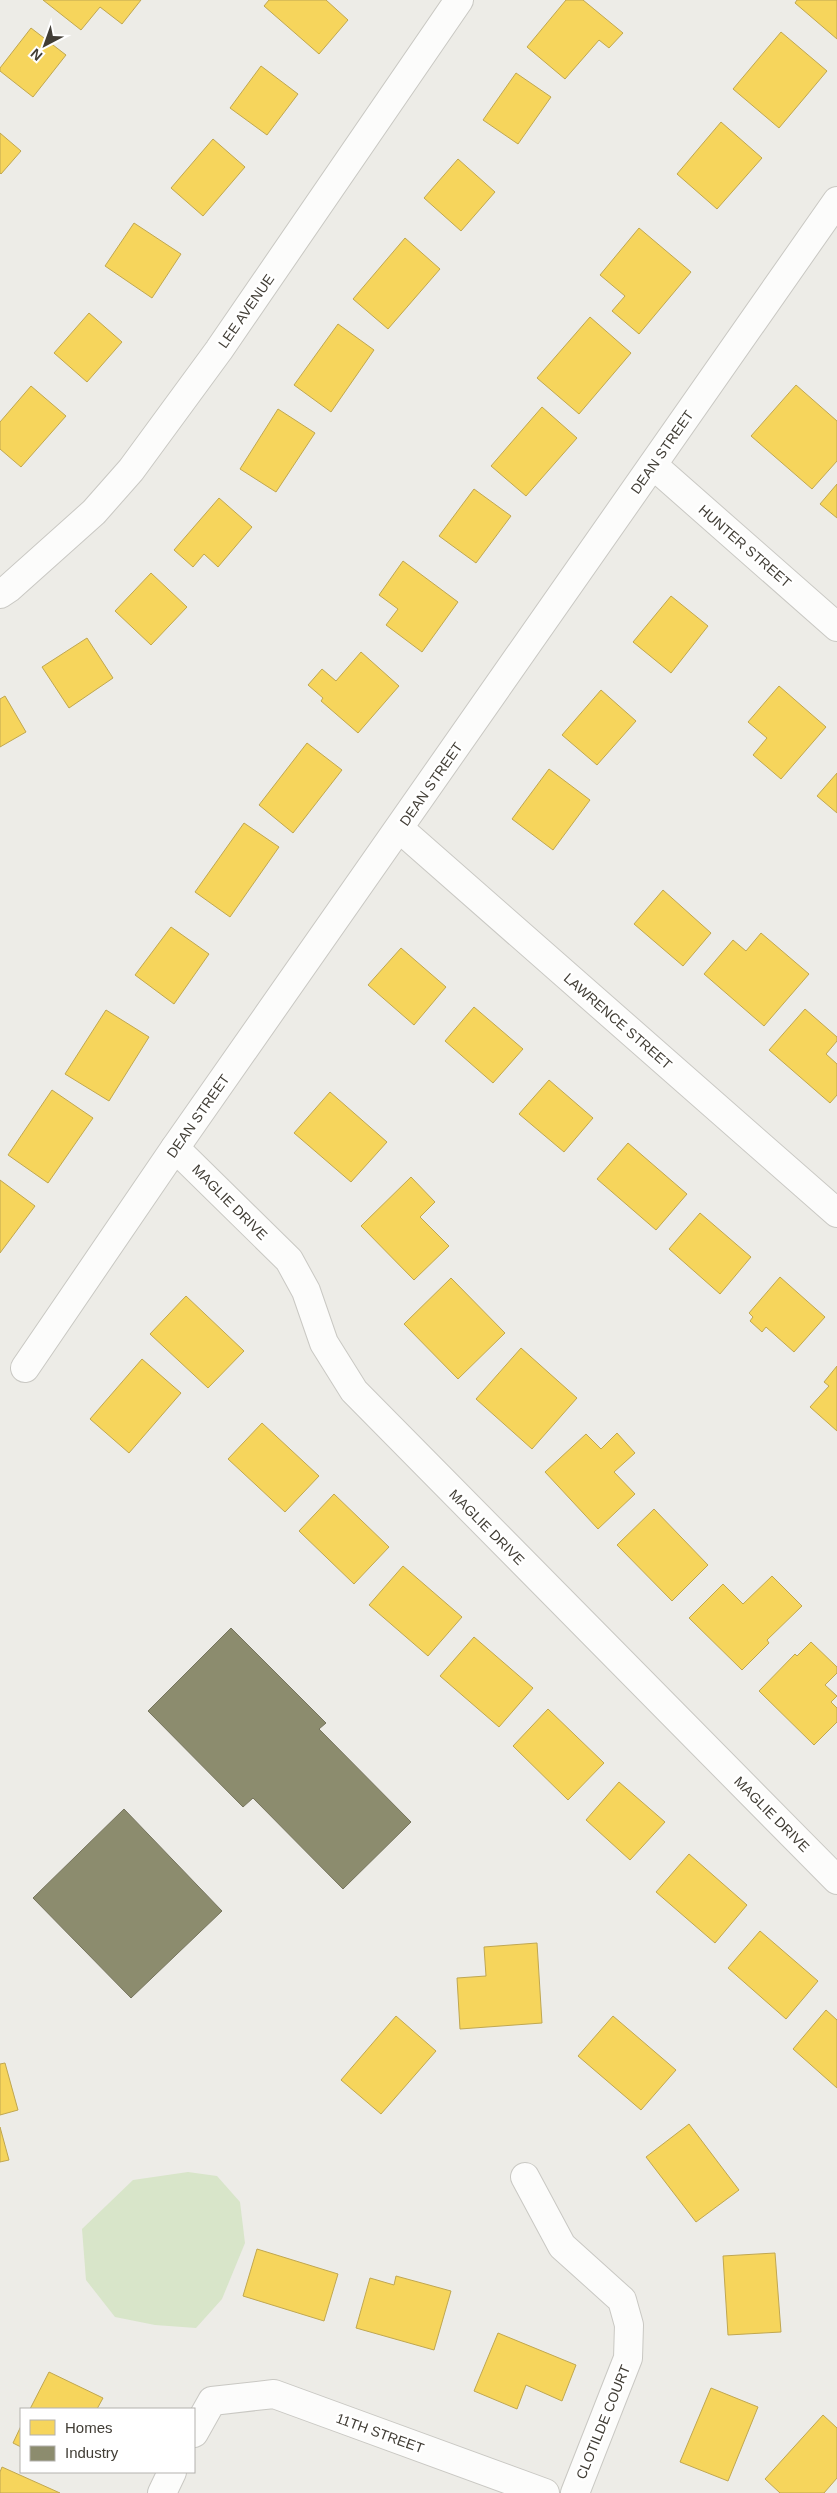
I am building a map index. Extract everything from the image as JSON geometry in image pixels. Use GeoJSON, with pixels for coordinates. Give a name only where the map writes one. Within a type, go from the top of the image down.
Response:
{"type":"FeatureCollection","features":[{"type":"Feature","properties":{"kind":"street","name":"LEE AVENUE"},"geometry":{"type":"LineString","coordinates":[[0,594],[94,512],[131,470],[219,350],[459,0]]}},
{"type":"Feature","properties":{"kind":"street","name":"DEAN STREET"},"geometry":{"type":"LineString","coordinates":[[25,1368],[175,1148],[837,201]]}},
{"type":"Feature","properties":{"kind":"street","name":"HUNTER STREET"},"geometry":{"type":"LineString","coordinates":[[653,465],[837,627]]}},
{"type":"Feature","properties":{"kind":"street","name":"LAWRENCE STREET"},"geometry":{"type":"LineString","coordinates":[[400,828],[837,1212]]}},
{"type":"Feature","properties":{"kind":"street","name":"MAGLIE DRIVE"},"geometry":{"type":"LineString","coordinates":[[175,1148],[288,1260],[306,1291],[324,1343],[354,1391],[837,1880]]}},
{"type":"Feature","properties":{"kind":"street","name":"CLOTILDE COURT"},"geometry":{"type":"LineString","coordinates":[[526,2177],[562,2246],[622,2300],[630,2326],[628,2358],[575,2493]]}},
{"type":"Feature","properties":{"kind":"street","name":"11TH STREET"},"geometry":{"type":"LineString","coordinates":[[195,2430],[212,2401],[274,2394],[545,2493]]}},
{"type":"Feature","properties":{"kind":"street"},"geometry":{"type":"LineString","coordinates":[[162,2493],[172,2473]]}},
{"type":"Feature","properties":{"kind":"green space"},"geometry":{"type":"Polygon","coordinates":[[[188,2172],[217,2176],[240,2202],[245,2243],[222,2299],[196,2328],[155,2325],[115,2317],[86,2280],[82,2229],[133,2180],[188,2172]]]}},
{"type":"Feature","properties":{"kind":"building: Homes"},"geometry":{"type":"Polygon","coordinates":[[[43,0],[141,0],[122,24],[100,7],[81,30],[43,0]]]}},
{"type":"Feature","properties":{"kind":"building: Homes"},"geometry":{"type":"Polygon","coordinates":[[[269,0],[326,0],[348,20],[319,54],[264,6],[269,0]]]}},
{"type":"Feature","properties":{"kind":"building: Homes"},"geometry":{"type":"Polygon","coordinates":[[[566,0],[583,0],[623,33],[609,48],[599,40],[565,79],[527,47],[566,0]]]}},
{"type":"Feature","properties":{"kind":"building: Homes"},"geometry":{"type":"Polygon","coordinates":[[[797,0],[837,0],[837,39],[795,3],[797,0]]]}},
{"type":"Feature","properties":{"kind":"building: Homes"},"geometry":{"type":"Polygon","coordinates":[[[31,28],[66,55],[33,97],[0,71],[0,68],[31,28]]]}},
{"type":"Feature","properties":{"kind":"building: Homes"},"geometry":{"type":"Polygon","coordinates":[[[781,32],[827,71],[779,128],[733,89],[781,32]]]}},
{"type":"Feature","properties":{"kind":"building: Homes"},"geometry":{"type":"Polygon","coordinates":[[[261,66],[298,94],[267,135],[230,108],[261,66]]]}},
{"type":"Feature","properties":{"kind":"building: Homes"},"geometry":{"type":"Polygon","coordinates":[[[516,73],[551,97],[518,144],[483,120],[516,73]]]}},
{"type":"Feature","properties":{"kind":"building: Homes"},"geometry":{"type":"Polygon","coordinates":[[[721,122],[762,158],[717,209],[677,174],[721,122]]]}},
{"type":"Feature","properties":{"kind":"building: Homes"},"geometry":{"type":"Polygon","coordinates":[[[0,133],[21,151],[1,174],[0,173],[0,133]]]}},
{"type":"Feature","properties":{"kind":"building: Homes"},"geometry":{"type":"Polygon","coordinates":[[[213,139],[245,167],[203,216],[171,188],[213,139]]]}},
{"type":"Feature","properties":{"kind":"building: Homes"},"geometry":{"type":"Polygon","coordinates":[[[458,159],[495,192],[461,231],[424,198],[458,159]]]}},
{"type":"Feature","properties":{"kind":"building: Homes"},"geometry":{"type":"Polygon","coordinates":[[[134,223],[181,254],[152,298],[105,266],[134,223]]]}},
{"type":"Feature","properties":{"kind":"building: Homes"},"geometry":{"type":"Polygon","coordinates":[[[639,228],[691,272],[639,334],[612,311],[625,296],[600,275],[639,228]]]}},
{"type":"Feature","properties":{"kind":"building: Homes"},"geometry":{"type":"Polygon","coordinates":[[[405,238],[440,269],[388,329],[353,299],[405,238]]]}},
{"type":"Feature","properties":{"kind":"building: Homes"},"geometry":{"type":"Polygon","coordinates":[[[89,313],[122,342],[87,382],[54,353],[89,313]]]}},
{"type":"Feature","properties":{"kind":"building: Homes"},"geometry":{"type":"Polygon","coordinates":[[[590,317],[631,353],[579,414],[537,378],[590,317]]]}},
{"type":"Feature","properties":{"kind":"building: Homes"},"geometry":{"type":"Polygon","coordinates":[[[338,324],[374,350],[331,412],[294,385],[338,324]]]}},
{"type":"Feature","properties":{"kind":"building: Homes"},"geometry":{"type":"Polygon","coordinates":[[[796,385],[837,421],[837,461],[812,489],[751,436],[796,385]]]}},
{"type":"Feature","properties":{"kind":"building: Homes"},"geometry":{"type":"Polygon","coordinates":[[[31,386],[66,416],[21,467],[0,449],[0,422],[31,386]]]}},
{"type":"Feature","properties":{"kind":"building: Homes"},"geometry":{"type":"Polygon","coordinates":[[[542,407],[577,438],[526,496],[491,466],[542,407]]]}},
{"type":"Feature","properties":{"kind":"building: Homes"},"geometry":{"type":"Polygon","coordinates":[[[278,409],[315,433],[276,492],[240,469],[278,409]]]}},
{"type":"Feature","properties":{"kind":"building: Homes"},"geometry":{"type":"Polygon","coordinates":[[[837,484],[837,518],[820,504],[837,484]]]}},
{"type":"Feature","properties":{"kind":"building: Homes"},"geometry":{"type":"Polygon","coordinates":[[[474,489],[511,516],[476,563],[439,536],[474,489]]]}},
{"type":"Feature","properties":{"kind":"building: Homes"},"geometry":{"type":"Polygon","coordinates":[[[219,498],[252,527],[218,567],[204,554],[193,567],[174,550],[219,498]]]}},
{"type":"Feature","properties":{"kind":"building: Homes"},"geometry":{"type":"Polygon","coordinates":[[[403,561],[458,602],[422,652],[386,625],[398,609],[379,595],[403,561]]]}},
{"type":"Feature","properties":{"kind":"building: Homes"},"geometry":{"type":"Polygon","coordinates":[[[151,573],[187,607],[151,645],[115,611],[151,573]]]}},
{"type":"Feature","properties":{"kind":"building: Homes"},"geometry":{"type":"Polygon","coordinates":[[[671,596],[708,626],[671,673],[633,642],[671,596]]]}},
{"type":"Feature","properties":{"kind":"building: Homes"},"geometry":{"type":"Polygon","coordinates":[[[87,638],[113,678],[69,708],[42,667],[87,638]]]}},
{"type":"Feature","properties":{"kind":"building: Homes"},"geometry":{"type":"Polygon","coordinates":[[[361,652],[399,686],[358,733],[321,701],[323,698],[308,685],[322,669],[336,681],[361,652]]]}},
{"type":"Feature","properties":{"kind":"building: Homes"},"geometry":{"type":"Polygon","coordinates":[[[779,686],[826,727],[781,779],[753,755],[767,738],[748,722],[779,686]]]}},
{"type":"Feature","properties":{"kind":"building: Homes"},"geometry":{"type":"Polygon","coordinates":[[[601,690],[636,721],[597,765],[562,735],[601,690]]]}},
{"type":"Feature","properties":{"kind":"building: Homes"},"geometry":{"type":"Polygon","coordinates":[[[5,696],[26,732],[0,747],[0,699],[5,696]]]}},
{"type":"Feature","properties":{"kind":"building: Homes"},"geometry":{"type":"Polygon","coordinates":[[[307,743],[342,770],[293,833],[259,805],[307,743]]]}},
{"type":"Feature","properties":{"kind":"building: Homes"},"geometry":{"type":"Polygon","coordinates":[[[549,769],[590,800],[553,850],[512,819],[549,769]]]}},
{"type":"Feature","properties":{"kind":"building: Homes"},"geometry":{"type":"Polygon","coordinates":[[[837,773],[837,813],[817,796],[837,773]]]}},
{"type":"Feature","properties":{"kind":"building: Homes"},"geometry":{"type":"Polygon","coordinates":[[[244,823],[279,847],[230,917],[195,892],[244,823]]]}},
{"type":"Feature","properties":{"kind":"building: Homes"},"geometry":{"type":"Polygon","coordinates":[[[663,890],[711,933],[683,966],[634,924],[663,890]]]}},
{"type":"Feature","properties":{"kind":"building: Homes"},"geometry":{"type":"Polygon","coordinates":[[[171,927],[209,954],[174,1004],[135,975],[171,927]]]}},
{"type":"Feature","properties":{"kind":"building: Homes"},"geometry":{"type":"Polygon","coordinates":[[[761,933],[809,974],[764,1026],[704,974],[733,940],[746,951],[761,933]]]}},
{"type":"Feature","properties":{"kind":"building: Homes"},"geometry":{"type":"Polygon","coordinates":[[[401,948],[446,987],[414,1025],[368,985],[401,948]]]}},
{"type":"Feature","properties":{"kind":"building: Homes"},"geometry":{"type":"Polygon","coordinates":[[[474,1007],[523,1049],[493,1083],[445,1041],[474,1007]]]}},
{"type":"Feature","properties":{"kind":"building: Homes"},"geometry":{"type":"Polygon","coordinates":[[[805,1009],[837,1037],[837,1041],[826,1054],[837,1064],[837,1095],[830,1103],[769,1050],[805,1009]]]}},
{"type":"Feature","properties":{"kind":"building: Homes"},"geometry":{"type":"Polygon","coordinates":[[[106,1010],[149,1037],[109,1101],[65,1074],[106,1010]]]}},
{"type":"Feature","properties":{"kind":"building: Homes"},"geometry":{"type":"Polygon","coordinates":[[[549,1080],[593,1118],[564,1152],[519,1114],[549,1080]]]}},
{"type":"Feature","properties":{"kind":"building: Homes"},"geometry":{"type":"Polygon","coordinates":[[[52,1090],[93,1118],[48,1183],[8,1155],[52,1090]]]}},
{"type":"Feature","properties":{"kind":"building: Homes"},"geometry":{"type":"Polygon","coordinates":[[[330,1092],[387,1142],[351,1182],[294,1133],[330,1092]]]}},
{"type":"Feature","properties":{"kind":"building: Homes"},"geometry":{"type":"Polygon","coordinates":[[[628,1143],[687,1194],[656,1230],[597,1179],[628,1143]]]}},
{"type":"Feature","properties":{"kind":"building: Homes"},"geometry":{"type":"Polygon","coordinates":[[[411,1177],[435,1202],[420,1217],[449,1246],[414,1280],[361,1226],[411,1177]]]}},
{"type":"Feature","properties":{"kind":"building: Homes"},"geometry":{"type":"Polygon","coordinates":[[[0,1180],[35,1206],[0,1253],[0,1180]]]}},
{"type":"Feature","properties":{"kind":"building: Homes"},"geometry":{"type":"Polygon","coordinates":[[[700,1213],[751,1257],[720,1294],[669,1249],[700,1213]]]}},
{"type":"Feature","properties":{"kind":"building: Homes"},"geometry":{"type":"Polygon","coordinates":[[[780,1277],[825,1317],[794,1352],[766,1327],[762,1332],[750,1321],[753,1317],[749,1313],[780,1277]]]}},
{"type":"Feature","properties":{"kind":"building: Homes"},"geometry":{"type":"Polygon","coordinates":[[[451,1278],[505,1333],[458,1379],[404,1324],[451,1278]]]}},
{"type":"Feature","properties":{"kind":"building: Homes"},"geometry":{"type":"Polygon","coordinates":[[[186,1296],[244,1351],[208,1388],[150,1334],[186,1296]]]}},
{"type":"Feature","properties":{"kind":"building: Homes"},"geometry":{"type":"Polygon","coordinates":[[[521,1348],[577,1398],[532,1449],[476,1399],[521,1348]]]}},
{"type":"Feature","properties":{"kind":"building: Homes"},"geometry":{"type":"Polygon","coordinates":[[[142,1359],[181,1393],[129,1453],[90,1419],[142,1359]]]}},
{"type":"Feature","properties":{"kind":"building: Homes"},"geometry":{"type":"Polygon","coordinates":[[[837,1366],[837,1431],[810,1407],[829,1386],[824,1382],[837,1366]]]}},
{"type":"Feature","properties":{"kind":"building: Homes"},"geometry":{"type":"Polygon","coordinates":[[[262,1423],[319,1476],[285,1512],[228,1459],[262,1423]]]}},
{"type":"Feature","properties":{"kind":"building: Homes"},"geometry":{"type":"Polygon","coordinates":[[[617,1433],[635,1453],[614,1472],[635,1494],[598,1529],[545,1472],[586,1434],[601,1449],[617,1433]]]}},
{"type":"Feature","properties":{"kind":"building: Homes"},"geometry":{"type":"Polygon","coordinates":[[[334,1494],[389,1547],[354,1584],[299,1531],[334,1494]]]}},
{"type":"Feature","properties":{"kind":"building: Homes"},"geometry":{"type":"Polygon","coordinates":[[[654,1509],[708,1565],[672,1601],[617,1545],[654,1509]]]}},
{"type":"Feature","properties":{"kind":"building: Homes"},"geometry":{"type":"Polygon","coordinates":[[[403,1566],[462,1617],[428,1656],[369,1605],[403,1566]]]}},
{"type":"Feature","properties":{"kind":"building: Homes"},"geometry":{"type":"Polygon","coordinates":[[[772,1576],[802,1606],[767,1640],[769,1643],[742,1670],[689,1618],[723,1584],[743,1604],[772,1576]]]}},
{"type":"Feature","properties":{"kind":"building: Homes"},"geometry":{"type":"Polygon","coordinates":[[[474,1637],[533,1688],[499,1727],[440,1676],[474,1637]]]}},
{"type":"Feature","properties":{"kind":"building: Homes"},"geometry":{"type":"Polygon","coordinates":[[[811,1642],[837,1667],[837,1673],[825,1685],[837,1696],[831,1702],[837,1708],[837,1722],[814,1745],[759,1691],[795,1654],[797,1656],[811,1642]]]}},
{"type":"Feature","properties":{"kind":"building: Homes"},"geometry":{"type":"Polygon","coordinates":[[[548,1709],[604,1763],[568,1800],[513,1746],[548,1709]]]}},
{"type":"Feature","properties":{"kind":"building: Homes"},"geometry":{"type":"Polygon","coordinates":[[[619,1782],[665,1822],[630,1860],[586,1820],[619,1782]]]}},
{"type":"Feature","properties":{"kind":"building: Homes"},"geometry":{"type":"Polygon","coordinates":[[[689,1854],[747,1905],[715,1943],[656,1892],[689,1854]]]}},
{"type":"Feature","properties":{"kind":"building: Homes"},"geometry":{"type":"Polygon","coordinates":[[[760,1931],[818,1981],[786,2019],[728,1968],[760,1931]]]}},
{"type":"Feature","properties":{"kind":"building: Homes"},"geometry":{"type":"Polygon","coordinates":[[[537,1943],[542,2023],[460,2029],[457,1978],[486,1976],[484,1947],[537,1943]]]}},
{"type":"Feature","properties":{"kind":"building: Homes"},"geometry":{"type":"Polygon","coordinates":[[[826,2010],[837,2020],[837,2088],[793,2049],[826,2010]]]}},
{"type":"Feature","properties":{"kind":"building: Homes"},"geometry":{"type":"Polygon","coordinates":[[[396,2016],[436,2051],[381,2114],[341,2080],[396,2016]]]}},
{"type":"Feature","properties":{"kind":"building: Homes"},"geometry":{"type":"Polygon","coordinates":[[[613,2016],[676,2070],[641,2110],[578,2056],[613,2016]]]}},
{"type":"Feature","properties":{"kind":"building: Homes"},"geometry":{"type":"Polygon","coordinates":[[[5,2063],[18,2110],[0,2115],[0,2064],[5,2063]]]}},
{"type":"Feature","properties":{"kind":"building: Homes"},"geometry":{"type":"Polygon","coordinates":[[[689,2124],[739,2190],[696,2222],[646,2157],[689,2124]]]}},
{"type":"Feature","properties":{"kind":"building: Homes"},"geometry":{"type":"Polygon","coordinates":[[[0,2127],[9,2160],[0,2162],[0,2127]]]}},
{"type":"Feature","properties":{"kind":"building: Homes"},"geometry":{"type":"Polygon","coordinates":[[[257,2249],[338,2274],[324,2321],[243,2296],[257,2249]]]}},
{"type":"Feature","properties":{"kind":"building: Homes"},"geometry":{"type":"Polygon","coordinates":[[[775,2253],[781,2332],[728,2335],[723,2256],[775,2253]]]}},
{"type":"Feature","properties":{"kind":"building: Homes"},"geometry":{"type":"Polygon","coordinates":[[[396,2276],[451,2291],[434,2350],[356,2328],[370,2278],[394,2285],[396,2276]]]}},
{"type":"Feature","properties":{"kind":"building: Homes"},"geometry":{"type":"Polygon","coordinates":[[[498,2333],[576,2365],[562,2401],[526,2385],[517,2409],[474,2391],[498,2333]]]}},
{"type":"Feature","properties":{"kind":"building: Homes"},"geometry":{"type":"Polygon","coordinates":[[[49,2372],[103,2398],[98,2408],[31,2408],[49,2372]]]}},
{"type":"Feature","properties":{"kind":"building: Homes"},"geometry":{"type":"Polygon","coordinates":[[[711,2388],[758,2407],[728,2481],[680,2462],[711,2388]]]}},
{"type":"Feature","properties":{"kind":"building: Homes"},"geometry":{"type":"Polygon","coordinates":[[[823,2415],[837,2428],[837,2478],[824,2493],[780,2493],[765,2479],[823,2415]]]}},
{"type":"Feature","properties":{"kind":"building: Homes"},"geometry":{"type":"Polygon","coordinates":[[[20,2428],[20,2446],[13,2443],[20,2428]]]}},
{"type":"Feature","properties":{"kind":"building: Homes"},"geometry":{"type":"Polygon","coordinates":[[[2,2467],[60,2493],[0,2493],[0,2472],[2,2467]]]}},
{"type":"Feature","properties":{"kind":"building: Industry"},"geometry":{"type":"Polygon","coordinates":[[[231,1628],[326,1723],[319,1729],[411,1822],[343,1889],[253,1798],[243,1807],[148,1711],[231,1628]]]}},
{"type":"Feature","properties":{"kind":"building: Industry"},"geometry":{"type":"Polygon","coordinates":[[[124,1809],[222,1911],[131,1998],[33,1898],[124,1809]]]}}]}
